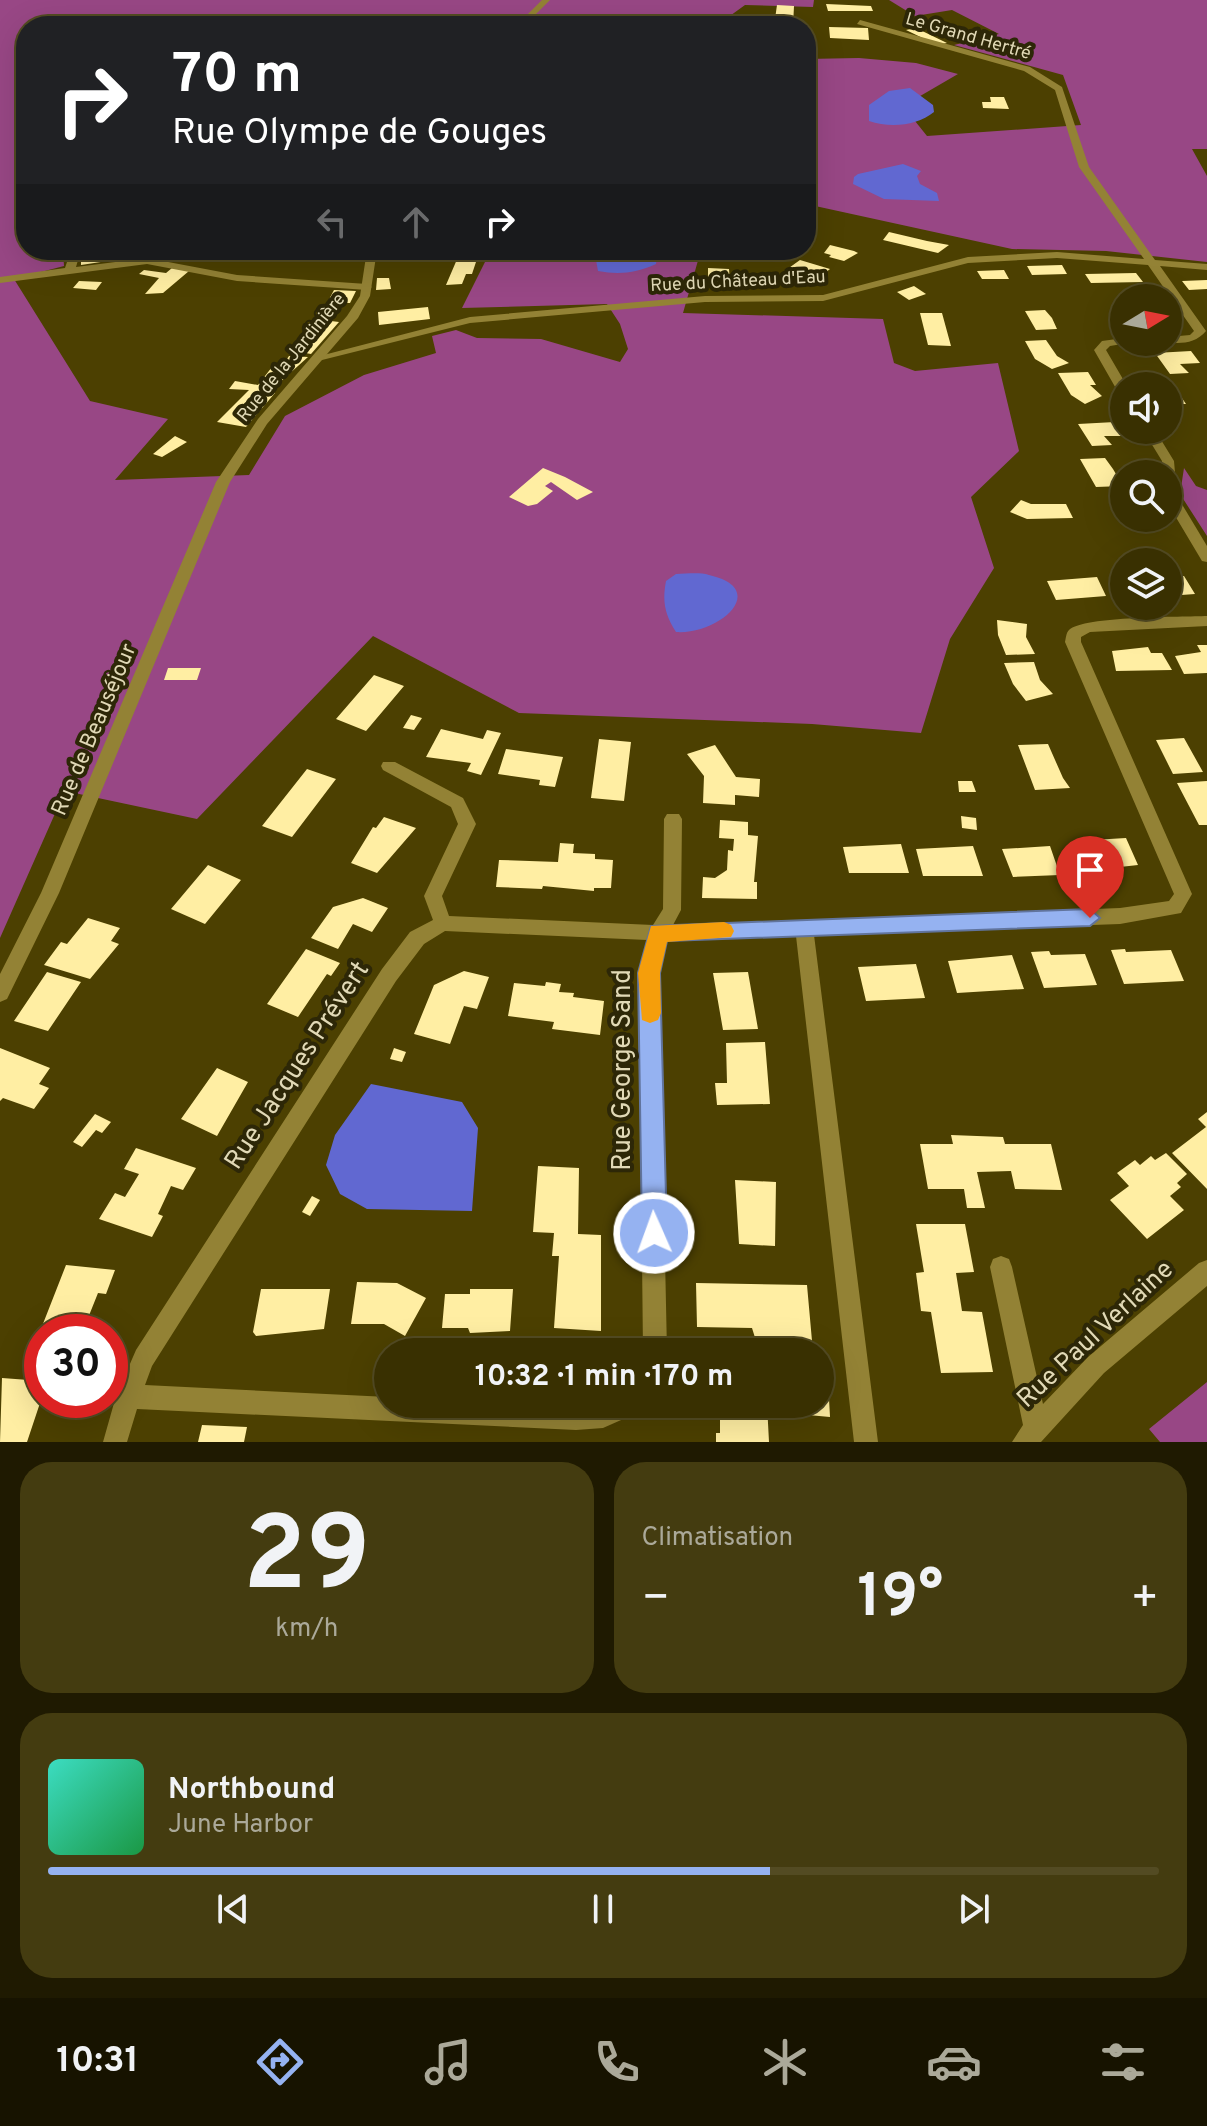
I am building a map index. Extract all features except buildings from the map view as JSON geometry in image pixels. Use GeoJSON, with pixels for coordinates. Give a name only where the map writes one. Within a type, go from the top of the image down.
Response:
{"type":"FeatureCollection","features":[{"type":"Feature","properties":{"kind":"street"},"geometry":{"type":"LineString","coordinates":[[530,16],[546,0]]}},
{"type":"Feature","properties":{"kind":"street","name":"Le Grand Hertré"},"geometry":{"type":"LineString","coordinates":[[860,22],[1027,69],[1059,89],[1084,167],[1200,331],[1202,340]]}},
{"type":"Feature","properties":{"kind":"street","name":"Rue du Château d'Eau"},"geometry":{"type":"LineString","coordinates":[[318,358],[470,320],[705,299],[823,298],[968,260],[1057,255],[1207,267]]}},
{"type":"Feature","properties":{"kind":"street"},"geometry":{"type":"LineString","coordinates":[[70,271],[73,260]]}},
{"type":"Feature","properties":{"kind":"street","name":"Rue de la Jardinière"},"geometry":{"type":"LineString","coordinates":[[223,482],[262,422],[352,318],[367,287],[371,260]]}},
{"type":"Feature","properties":{"kind":"street"},"geometry":{"type":"LineString","coordinates":[[0,280],[147,261],[237,278],[367,287]]}},
{"type":"Feature","properties":{"kind":"street"},"geometry":{"type":"LineString","coordinates":[[1110,343],[1100,350],[1113,372]]}},
{"type":"Feature","properties":{"kind":"street"},"geometry":{"type":"LineString","coordinates":[[1158,444],[1168,461],[1170,496],[1207,558]]}},
{"type":"Feature","properties":{"kind":"street","name":"Rue de Beauséjour"},"geometry":{"type":"LineString","coordinates":[[0,993],[56,880],[223,482]]}},
{"type":"Feature","properties":{"kind":"street"},"geometry":{"type":"LineString","coordinates":[[389,766],[457,803],[467,824],[433,896],[443,923],[658,933],[1120,916],[1175,908],[1183,894],[1179,883],[1073,642],[1074,634],[1087,627],[1207,621]]}},
{"type":"Feature","properties":{"kind":"street","name":"Rue George Sand"},"geometry":{"type":"LineString","coordinates":[[655,1338],[649,973],[658,933],[672,910],[673,819]]}},
{"type":"Feature","properties":{"kind":"street","name":"Rue Jacques Prévert"},"geometry":{"type":"LineString","coordinates":[[128,1396],[144,1358],[389,975],[417,938],[443,923]]}},
{"type":"Feature","properties":{"kind":"street"},"geometry":{"type":"LineString","coordinates":[[804,929],[866,1442]]}},
{"type":"Feature","properties":{"kind":"street"},"geometry":{"type":"LineString","coordinates":[[1001,1267],[1030,1435]]}},
{"type":"Feature","properties":{"kind":"street","name":"Rue Paul Verlaine"},"geometry":{"type":"LineString","coordinates":[[1030,1435],[1096,1365],[1207,1271]]}},
{"type":"Feature","properties":{"kind":"street"},"geometry":{"type":"LineString","coordinates":[[128,1396],[374,1408]]}},
{"type":"Feature","properties":{"kind":"street","name":"Rue Jacques Prévert"},"geometry":{"type":"LineString","coordinates":[[115,1442],[122,1418]]}},
{"type":"Feature","properties":{"kind":"shaded area"},"geometry":{"type":"Polygon","coordinates":[[[0,0],[814,0],[813,7],[745,5],[730,16],[16,16],[16,260],[64,260],[64,266],[14,279],[90,401],[168,419],[115,480],[249,475],[285,416],[364,375],[436,353],[432,336],[456,330],[477,338],[541,339],[620,362],[628,349],[620,324],[607,304],[462,308],[486,260],[698,260],[683,313],[883,319],[894,363],[915,371],[998,363],[1019,451],[971,497],[994,568],[950,639],[921,733],[812,724],[519,713],[373,636],[197,819],[65,791],[0,938],[0,0]]]}},
{"type":"Feature","properties":{"kind":"shaded area"},"geometry":{"type":"Polygon","coordinates":[[[889,0],[1207,0],[1207,149],[1192,149],[1207,176],[1207,262],[1106,251],[1012,249],[816,206],[816,59],[859,58],[916,63],[958,74],[903,106],[927,136],[1081,125],[1063,75],[954,45],[999,34],[952,10],[915,16],[889,0]]]}},
{"type":"Feature","properties":{"kind":"shaded area"},"geometry":{"type":"Polygon","coordinates":[[[910,88],[933,105],[934,112],[920,120],[903,124],[886,125],[869,121],[869,105],[889,91],[910,88]]]}},
{"type":"Feature","properties":{"kind":"shaded area"},"geometry":{"type":"Polygon","coordinates":[[[903,164],[921,171],[917,176],[920,184],[937,193],[939,201],[884,199],[853,184],[858,174],[903,164]]]}},
{"type":"Feature","properties":{"kind":"shaded area"},"geometry":{"type":"Polygon","coordinates":[[[596,260],[657,260],[656,264],[634,271],[598,271],[596,260]]]}},
{"type":"Feature","properties":{"kind":"shaded area"},"geometry":{"type":"Polygon","coordinates":[[[1184,468],[1196,486],[1207,490],[1207,536],[1182,497],[1184,468]]]}},
{"type":"Feature","properties":{"kind":"shaded area"},"geometry":{"type":"Polygon","coordinates":[[[676,574],[705,574],[727,582],[736,590],[737,600],[732,610],[708,626],[676,632],[667,614],[664,595],[666,581],[676,574]]]}},
{"type":"Feature","properties":{"kind":"shaded area"},"geometry":{"type":"Polygon","coordinates":[[[371,1084],[462,1102],[478,1128],[472,1211],[367,1209],[340,1194],[326,1165],[335,1135],[371,1084]]]}},
{"type":"Feature","properties":{"kind":"shaded area"},"geometry":{"type":"Polygon","coordinates":[[[1207,1382],[1207,1442],[1160,1442],[1149,1429],[1207,1382]]]}},
{"type":"Feature","properties":{"kind":"slow traffic"},"geometry":{"type":"LineString","coordinates":[[650,1013],[649,973],[658,933],[724,931]]}},
{"type":"Feature","properties":{"kind":"route"},"geometry":{"type":"LineString","coordinates":[[654,1233],[649,973],[658,933],[1090,918]]}}]}
